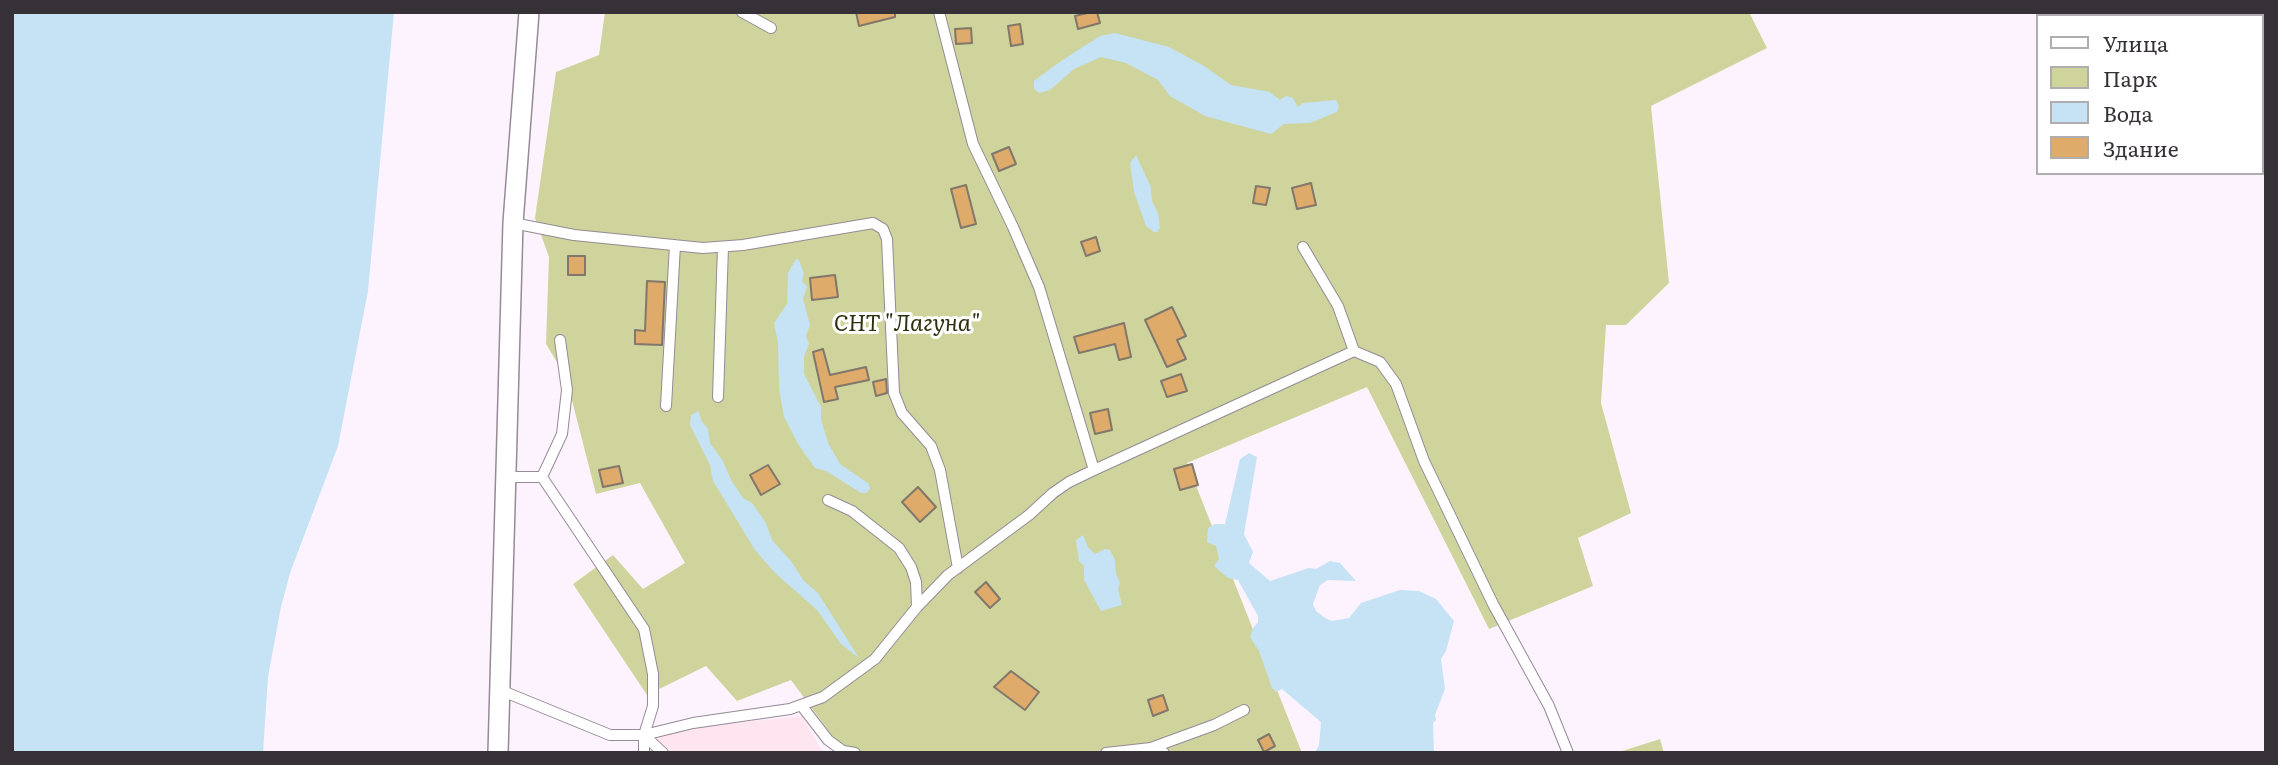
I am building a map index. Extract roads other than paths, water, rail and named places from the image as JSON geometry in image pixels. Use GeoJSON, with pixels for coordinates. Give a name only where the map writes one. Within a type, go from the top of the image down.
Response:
{"type":"FeatureCollection","features":[{"type":"Feature","properties":{"kind":"street"},"geometry":{"type":"LineString","coordinates":[[498,753],[513,223],[529,12]]}},
{"type":"Feature","properties":{"kind":"lane"},"geometry":{"type":"LineString","coordinates":[[742,12],[771,28]]}},
{"type":"Feature","properties":{"kind":"lane"},"geometry":{"type":"LineString","coordinates":[[939,12],[973,144],[1039,287],[1094,470]]}},
{"type":"Feature","properties":{"kind":"lane"},"geometry":{"type":"LineString","coordinates":[[513,223],[574,235],[675,246],[723,247],[743,246],[873,223],[883,229],[887,239],[894,393],[902,413],[931,446],[940,470],[958,568]]}},
{"type":"Feature","properties":{"kind":"lane"},"geometry":{"type":"LineString","coordinates":[[666,406],[675,246]]}},
{"type":"Feature","properties":{"kind":"lane"},"geometry":{"type":"LineString","coordinates":[[718,397],[723,247]]}},
{"type":"Feature","properties":{"kind":"lane"},"geometry":{"type":"LineString","coordinates":[[1303,247],[1338,306],[1354,351],[1380,362],[1396,384],[1424,461],[1493,604],[1549,706],[1568,753]]}},
{"type":"Feature","properties":{"kind":"lane"},"geometry":{"type":"LineString","coordinates":[[542,477],[562,434],[567,390],[560,340]]}},
{"type":"Feature","properties":{"kind":"lane"},"geometry":{"type":"LineString","coordinates":[[500,690],[610,736],[644,734],[693,723],[790,709],[823,697],[875,659],[916,607],[958,568],[1069,482],[1354,351]]}},
{"type":"Feature","properties":{"kind":"lane"},"geometry":{"type":"LineString","coordinates":[[505,477],[542,477]]}},
{"type":"Feature","properties":{"kind":"lane"},"geometry":{"type":"LineString","coordinates":[[542,477],[644,629],[653,674],[653,706],[644,734],[644,753]]}},
{"type":"Feature","properties":{"kind":"lane"},"geometry":{"type":"LineString","coordinates":[[828,500],[852,511],[899,548],[911,567],[916,582],[916,607]]}},
{"type":"Feature","properties":{"kind":"lane"},"geometry":{"type":"LineString","coordinates":[[801,705],[828,740],[843,751],[855,753]]}},
{"type":"Feature","properties":{"kind":"lane"},"geometry":{"type":"LineString","coordinates":[[1106,753],[1151,748],[1214,725],[1244,710]]}},
{"type":"Feature","properties":{"kind":"lane"},"geometry":{"type":"LineString","coordinates":[[644,734],[663,753]]}},
{"type":"Feature","properties":{"kind":"lane"},"geometry":{"type":"LineString","coordinates":[[1151,748],[1164,753]]}},
{"type":"Feature","properties":{"kind":"water"},"geometry":{"type":"Polygon","coordinates":[[[12,12],[394,12],[368,291],[338,446],[290,573],[281,607],[268,677],[263,753],[12,753],[12,12]]]}},
{"type":"Feature","properties":{"kind":"water"},"geometry":{"type":"Polygon","coordinates":[[[1115,33],[1169,47],[1231,85],[1270,92],[1280,100],[1286,96],[1293,98],[1298,107],[1303,103],[1336,100],[1339,106],[1337,112],[1310,123],[1284,124],[1271,134],[1205,116],[1170,96],[1158,80],[1126,63],[1101,57],[1074,69],[1050,90],[1039,93],[1034,89],[1034,81],[1061,61],[1100,36],[1115,33]]]}},
{"type":"Feature","properties":{"kind":"water"},"geometry":{"type":"Polygon","coordinates":[[[1136,155],[1151,187],[1160,228],[1157,232],[1146,226],[1134,192],[1130,163],[1136,155]]]}},
{"type":"Feature","properties":{"kind":"water"},"geometry":{"type":"Polygon","coordinates":[[[796,259],[799,260],[804,274],[802,281],[807,287],[803,299],[810,325],[806,336],[809,344],[804,356],[804,374],[821,407],[821,419],[828,443],[840,464],[869,484],[870,489],[866,493],[861,493],[826,471],[815,468],[784,417],[774,323],[787,304],[788,273],[796,259]]]}},
{"type":"Feature","properties":{"kind":"water"},"geometry":{"type":"Polygon","coordinates":[[[699,411],[701,420],[708,429],[710,443],[723,461],[731,480],[766,523],[772,540],[804,581],[818,593],[859,658],[841,644],[817,610],[774,572],[755,550],[713,481],[710,465],[690,425],[691,415],[699,411]]]}},
{"type":"Feature","properties":{"kind":"water"},"geometry":{"type":"Polygon","coordinates":[[[1249,453],[1257,457],[1244,534],[1253,552],[1249,563],[1270,581],[1309,568],[1316,569],[1330,561],[1340,563],[1356,581],[1328,580],[1320,585],[1313,604],[1316,611],[1325,618],[1332,621],[1349,618],[1361,603],[1400,590],[1419,591],[1436,599],[1454,621],[1446,651],[1441,659],[1445,689],[1433,723],[1434,753],[1315,753],[1319,745],[1321,722],[1282,689],[1276,692],[1272,688],[1259,651],[1250,637],[1258,622],[1258,616],[1238,580],[1228,578],[1214,566],[1219,559],[1216,546],[1207,542],[1208,528],[1215,524],[1225,524],[1240,459],[1249,453]]]}},
{"type":"Feature","properties":{"kind":"water"},"geometry":{"type":"Polygon","coordinates":[[[1083,535],[1088,547],[1095,554],[1105,549],[1110,550],[1120,582],[1118,589],[1122,605],[1101,611],[1084,580],[1084,566],[1079,561],[1076,540],[1083,535]]]}},
{"type":"Feature","properties":{"kind":"park label","name":"СНТ \"Лагуна\""},"geometry":{"type":"Point","coordinates":[907,324]}}]}
